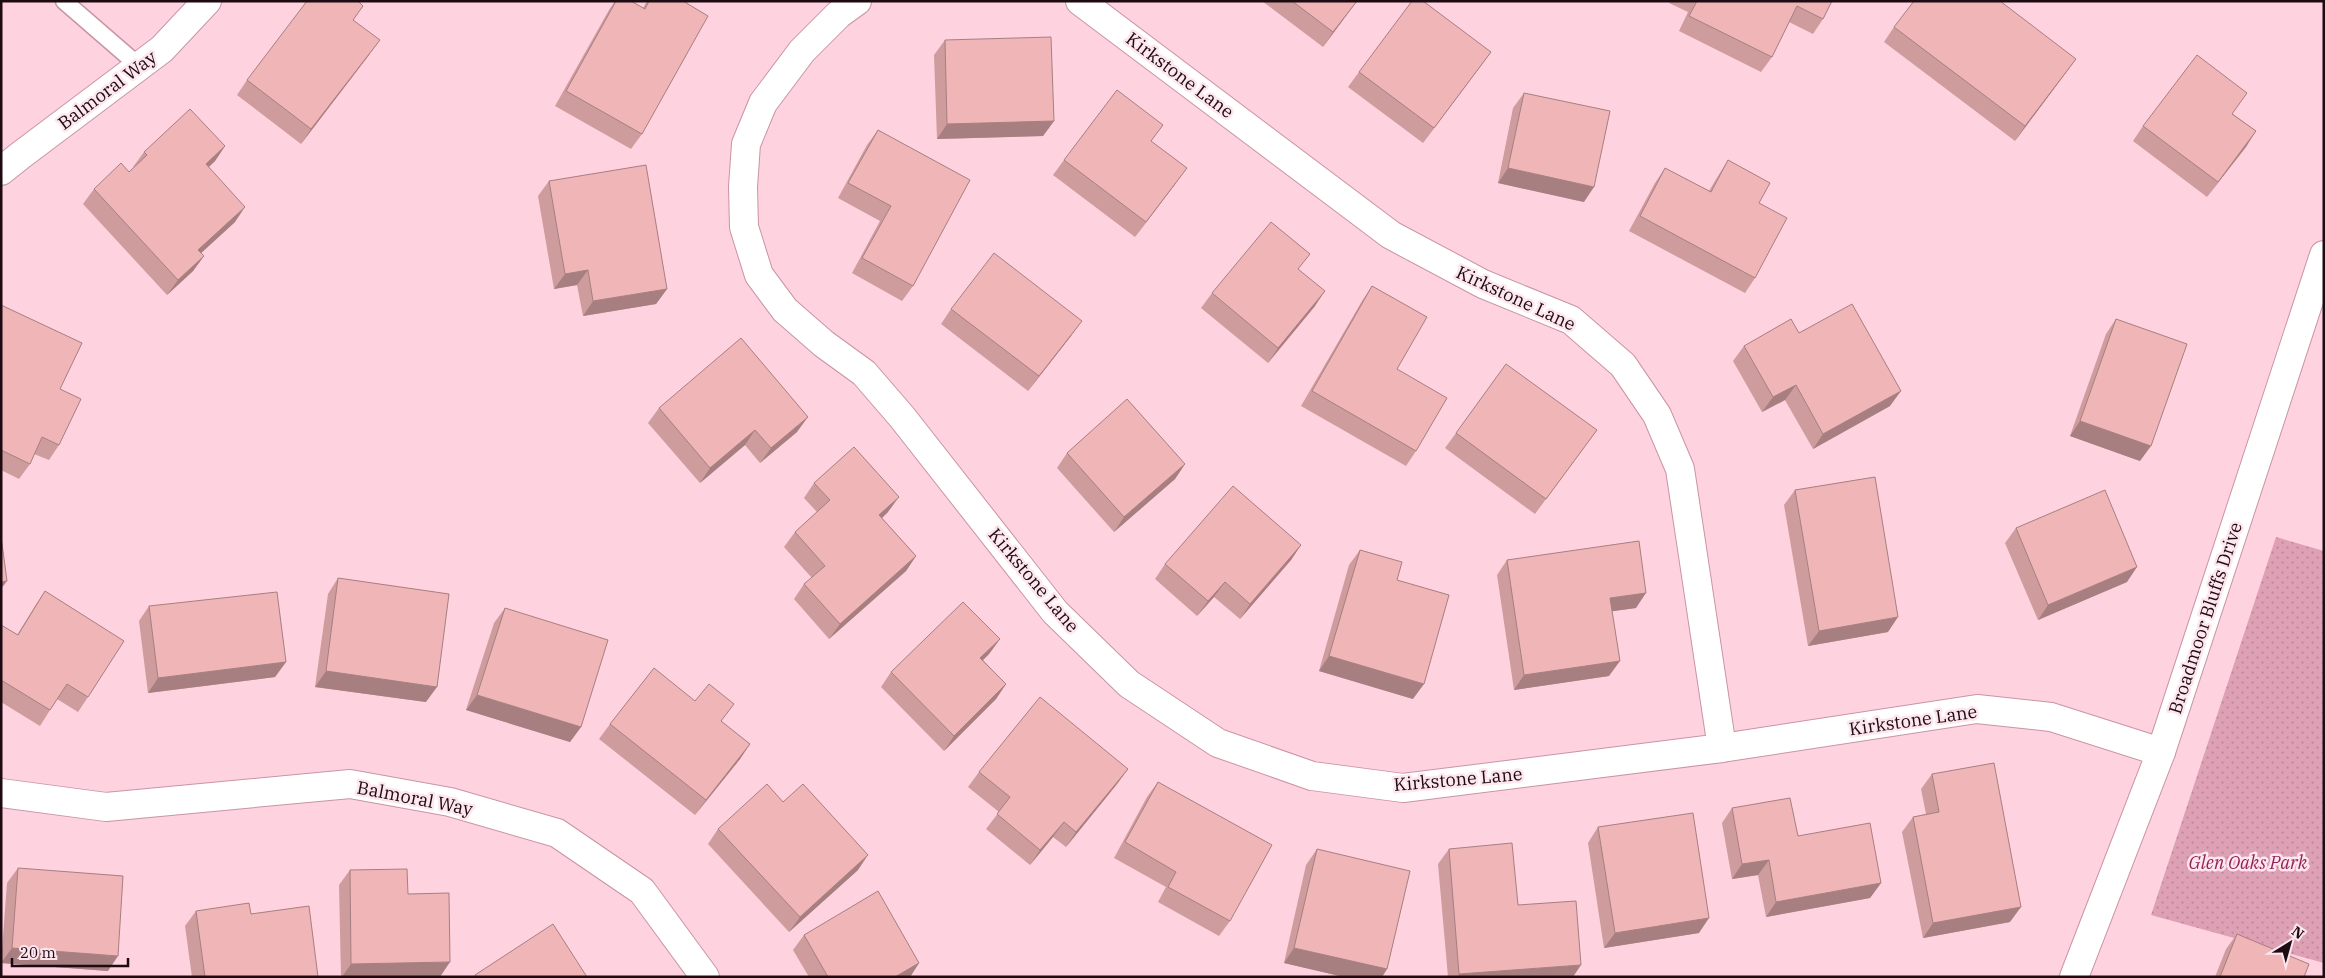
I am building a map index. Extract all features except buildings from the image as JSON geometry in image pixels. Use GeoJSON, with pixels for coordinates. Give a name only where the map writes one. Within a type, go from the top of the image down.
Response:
{"type":"FeatureCollection","features":[{"type":"Feature","properties":{"kind":"street","name":"Balmoral Way"},"geometry":{"type":"LineString","coordinates":[[1,171],[162,50],[207,1]]}},
{"type":"Feature","properties":{"kind":"street","name":"Kirkstone Lane"},"geometry":{"type":"LineString","coordinates":[[858,1],[839,14],[802,51],[763,103],[746,144],[743,187],[744,227],[759,275],[785,310],[824,344],[864,373],[902,417],[1055,612],[1129,684],[1218,743],[1312,776],[1403,788],[1722,748],[1978,709],[2051,717],[2161,752]]}},
{"type":"Feature","properties":{"kind":"street","name":"Kirkstone Lane"},"geometry":{"type":"LineString","coordinates":[[1080,1],[1391,235],[1483,284],[1571,320],[1623,364],[1657,415],[1680,469],[1722,748]]}},
{"type":"Feature","properties":{"kind":"street","name":"Broadmoor Bluffs Drive"},"geometry":{"type":"LineString","coordinates":[[2074,977],[2161,752],[2324,255]]}},
{"type":"Feature","properties":{"kind":"street","name":"Balmoral Way"},"geometry":{"type":"LineString","coordinates":[[1,794],[106,807],[350,784],[450,802],[557,832],[642,890],[705,977]]}},
{"type":"Feature","properties":{"kind":"lane"},"geometry":{"type":"LineString","coordinates":[[64,1],[139,66]]}},
{"type":"Feature","properties":{"kind":"green space","name":"Glen Oaks Park"},"geometry":{"type":"Polygon","coordinates":[[[2276,537],[2324,551],[2324,963],[2151,915],[2276,537]]]}}]}
